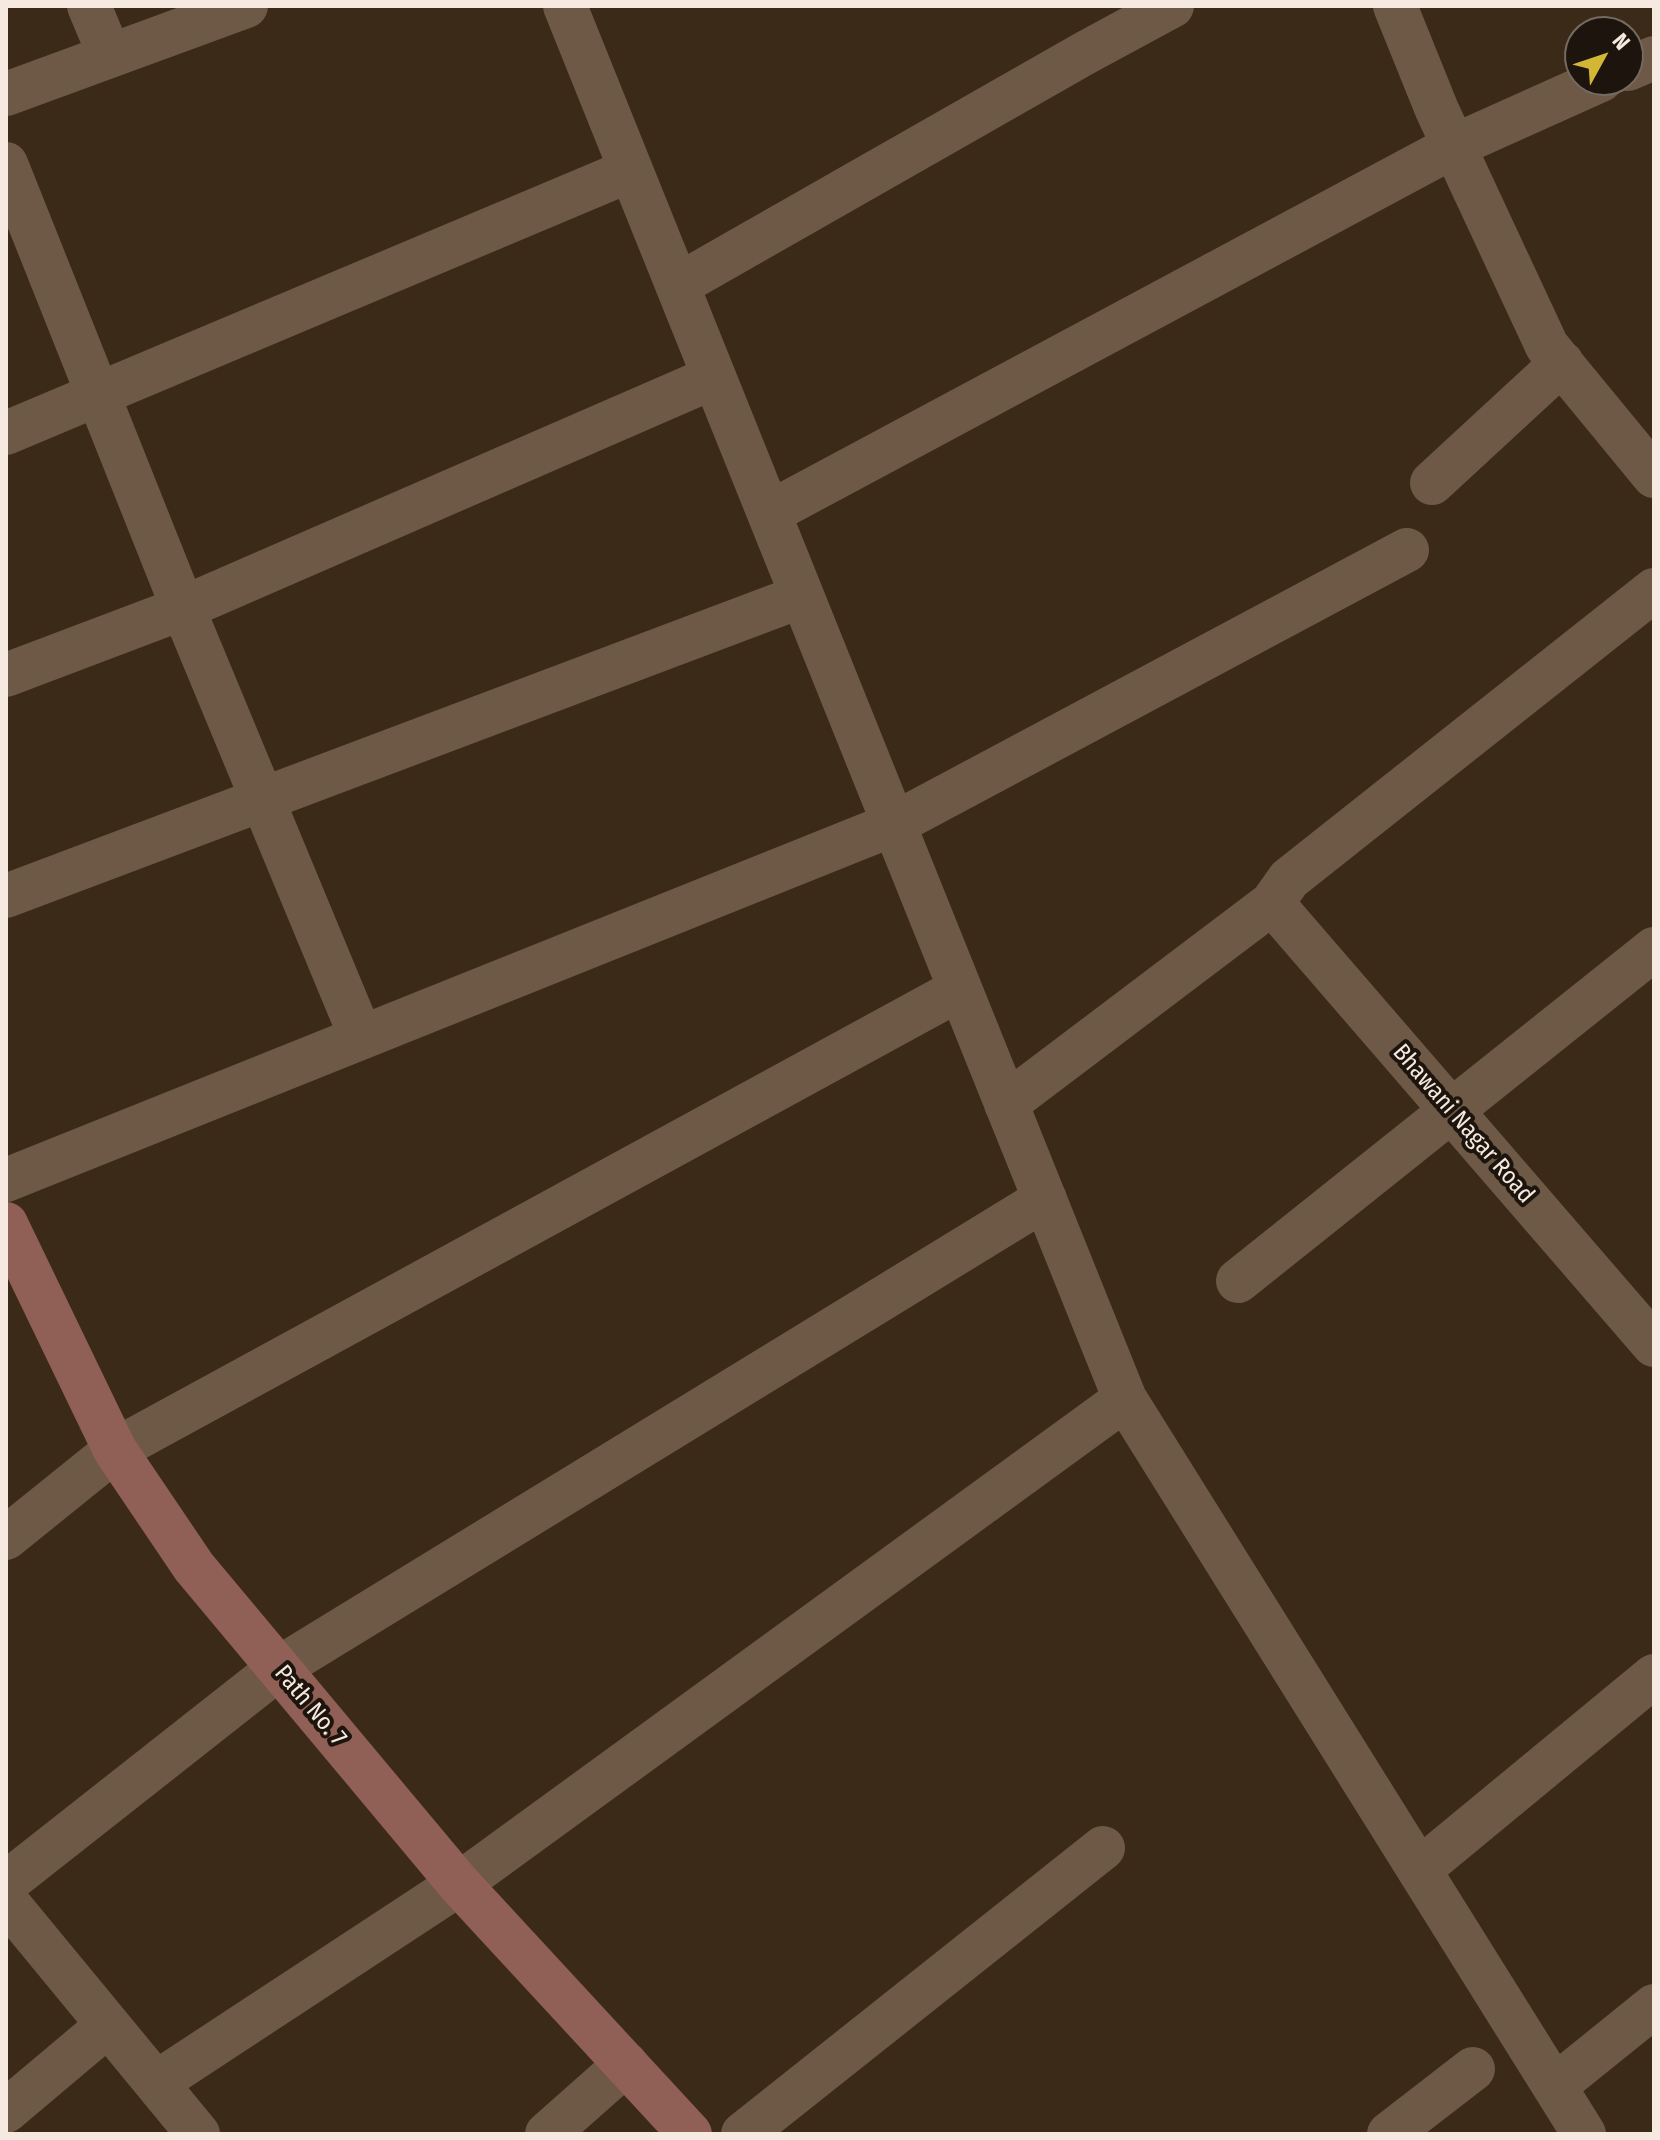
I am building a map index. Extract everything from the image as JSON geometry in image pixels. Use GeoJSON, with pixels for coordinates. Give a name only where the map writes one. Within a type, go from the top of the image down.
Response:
{"type":"FeatureCollection","features":[{"type":"Feature","properties":{"kind":"street"},"geometry":{"type":"LineString","coordinates":[[89,6],[110,56]]}},
{"type":"Feature","properties":{"kind":"street"},"geometry":{"type":"LineString","coordinates":[[6,94],[246,6]]}},
{"type":"Feature","properties":{"kind":"street"},"geometry":{"type":"LineString","coordinates":[[565,6],[1125,1399],[1584,2134]]}},
{"type":"Feature","properties":{"kind":"street"},"geometry":{"type":"LineString","coordinates":[[678,285],[1172,6]]}},
{"type":"Feature","properties":{"kind":"street"},"geometry":{"type":"LineString","coordinates":[[1395,6],[1454,146],[1547,346],[1654,476]]}},
{"type":"Feature","properties":{"kind":"street"},"geometry":{"type":"LineString","coordinates":[[769,513],[1454,146],[1565,96]]}},
{"type":"Feature","properties":{"kind":"street"},"geometry":{"type":"LineString","coordinates":[[6,164],[183,608],[361,1037]]}},
{"type":"Feature","properties":{"kind":"street"},"geometry":{"type":"LineString","coordinates":[[6,433],[631,170]]}},
{"type":"Feature","properties":{"kind":"street"},"geometry":{"type":"LineString","coordinates":[[1432,483],[1562,363]]}},
{"type":"Feature","properties":{"kind":"street"},"geometry":{"type":"LineString","coordinates":[[6,675],[183,608],[714,377]]}},
{"type":"Feature","properties":{"kind":"street"},"geometry":{"type":"LineString","coordinates":[[6,1180],[894,824],[1407,550]]}},
{"type":"Feature","properties":{"kind":"street"},"geometry":{"type":"LineString","coordinates":[[1006,1104],[1272,903],[1289,879],[1654,590]]}},
{"type":"Feature","properties":{"kind":"street"},"geometry":{"type":"LineString","coordinates":[[6,896],[802,596]]}},
{"type":"Feature","properties":{"kind":"street","name":"Bhawani Nagar Road"},"geometry":{"type":"LineString","coordinates":[[1272,903],[1650,1331]]}},
{"type":"Feature","properties":{"kind":"street"},"geometry":{"type":"LineString","coordinates":[[1238,1281],[1654,949]]}},
{"type":"Feature","properties":{"kind":"street"},"geometry":{"type":"LineString","coordinates":[[6,1538],[115,1450],[960,989]]}},
{"type":"Feature","properties":{"kind":"street"},"geometry":{"type":"LineString","coordinates":[[6,1883],[279,1668],[1045,1199]]}},
{"type":"Feature","properties":{"kind":"street","name":"Path No. 7"},"geometry":{"type":"LineString","coordinates":[[6,1224],[115,1450],[194,1567],[459,1884],[690,2134]]}},
{"type":"Feature","properties":{"kind":"street"},"geometry":{"type":"LineString","coordinates":[[156,2083],[459,1884],[1125,1399]]}},
{"type":"Feature","properties":{"kind":"street"},"geometry":{"type":"LineString","coordinates":[[1419,1870],[1654,1676]]}},
{"type":"Feature","properties":{"kind":"street"},"geometry":{"type":"LineString","coordinates":[[743,2134],[1103,1848]]}},
{"type":"Feature","properties":{"kind":"street"},"geometry":{"type":"LineString","coordinates":[[6,1901],[198,2134]]}},
{"type":"Feature","properties":{"kind":"street"},"geometry":{"type":"LineString","coordinates":[[1555,2086],[1654,2006]]}},
{"type":"Feature","properties":{"kind":"street"},"geometry":{"type":"LineString","coordinates":[[6,2111],[108,2025]]}},
{"type":"Feature","properties":{"kind":"street"},"geometry":{"type":"LineString","coordinates":[[547,2134],[626,2064]]}},
{"type":"Feature","properties":{"kind":"street"},"geometry":{"type":"LineString","coordinates":[[1389,2134],[1473,2069]]}}]}
